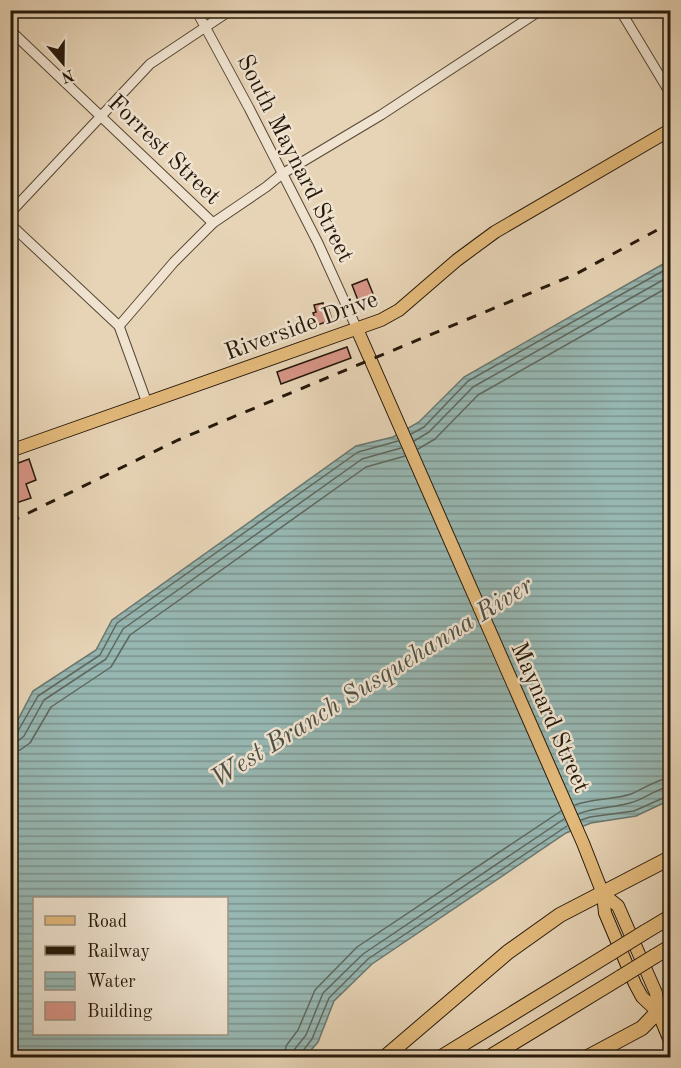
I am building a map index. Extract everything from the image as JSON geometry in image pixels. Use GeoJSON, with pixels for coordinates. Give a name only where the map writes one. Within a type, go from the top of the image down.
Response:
{"type":"FeatureCollection","features":[{"type":"Feature","properties":{"kind":"highway"},"geometry":{"type":"LineString","coordinates":[[384,1058],[515,947],[560,915],[670,858]]}},
{"type":"Feature","properties":{"kind":"highway"},"geometry":{"type":"LineString","coordinates":[[440,1058],[670,917]]}},
{"type":"Feature","properties":{"kind":"highway"},"geometry":{"type":"LineString","coordinates":[[488,1058],[670,947]]}},
{"type":"Feature","properties":{"kind":"highway"},"geometry":{"type":"LineString","coordinates":[[586,1058],[642,1028],[670,999]]}},
{"type":"Feature","properties":{"kind":"main road","name":"Riverside Drive"},"geometry":{"type":"LineString","coordinates":[[10,452],[381,320],[399,310],[495,231],[670,130]]}},
{"type":"Feature","properties":{"kind":"main road","name":"South Maynard Street"},"geometry":{"type":"LineString","coordinates":[[357,329],[400,426]]}},
{"type":"Feature","properties":{"kind":"main road","name":"Maynard Street"},"geometry":{"type":"LineString","coordinates":[[400,426],[583,843],[603,894],[605,913],[635,984],[642,998],[658,1012],[670,1041]]}},
{"type":"Feature","properties":{"kind":"street","name":"South Maynard Street"},"geometry":{"type":"LineString","coordinates":[[196,10],[324,255],[357,329]]}},
{"type":"Feature","properties":{"kind":"street"},"geometry":{"type":"LineString","coordinates":[[10,213],[150,64],[231,10]]}},
{"type":"Feature","properties":{"kind":"street"},"geometry":{"type":"LineString","coordinates":[[119,326],[174,262],[213,223],[282,174],[381,115],[540,10]]}},
{"type":"Feature","properties":{"kind":"street"},"geometry":{"type":"LineString","coordinates":[[620,10],[670,93]]}},
{"type":"Feature","properties":{"kind":"street","name":"Forrest Street"},"geometry":{"type":"LineString","coordinates":[[10,30],[213,223]]}},
{"type":"Feature","properties":{"kind":"street"},"geometry":{"type":"LineString","coordinates":[[10,224],[119,326],[147,403]]}},
{"type":"Feature","properties":{"kind":"water","name":"West Branch Susquehanna River"},"geometry":{"type":"Polygon","coordinates":[[[670,260],[670,800],[636,816],[591,823],[566,833],[372,964],[334,1001],[318,1042],[305,1057],[11,1058],[11,733],[33,691],[96,650],[112,620],[356,446],[393,437],[419,422],[464,377],[670,260]]]}},
{"type":"Feature","properties":{"kind":"building"},"geometry":{"type":"Polygon","coordinates":[[[367,279],[376,301],[361,308],[352,285],[367,279]]]}},
{"type":"Feature","properties":{"kind":"building"},"geometry":{"type":"Polygon","coordinates":[[[323,303],[324,308],[328,307],[332,320],[317,325],[313,313],[316,312],[314,305],[323,303]]]}},
{"type":"Feature","properties":{"kind":"building"},"geometry":{"type":"Polygon","coordinates":[[[347,347],[351,358],[281,384],[277,372],[347,347]]]}},
{"type":"Feature","properties":{"kind":"building"},"geometry":{"type":"Polygon","coordinates":[[[29,459],[36,480],[26,484],[31,498],[10,505],[10,466],[29,459]]]}},
{"type":"Feature","properties":{"kind":"railway"},"geometry":{"type":"LineString","coordinates":[[10,522],[178,440],[576,274],[670,223]]}}]}
